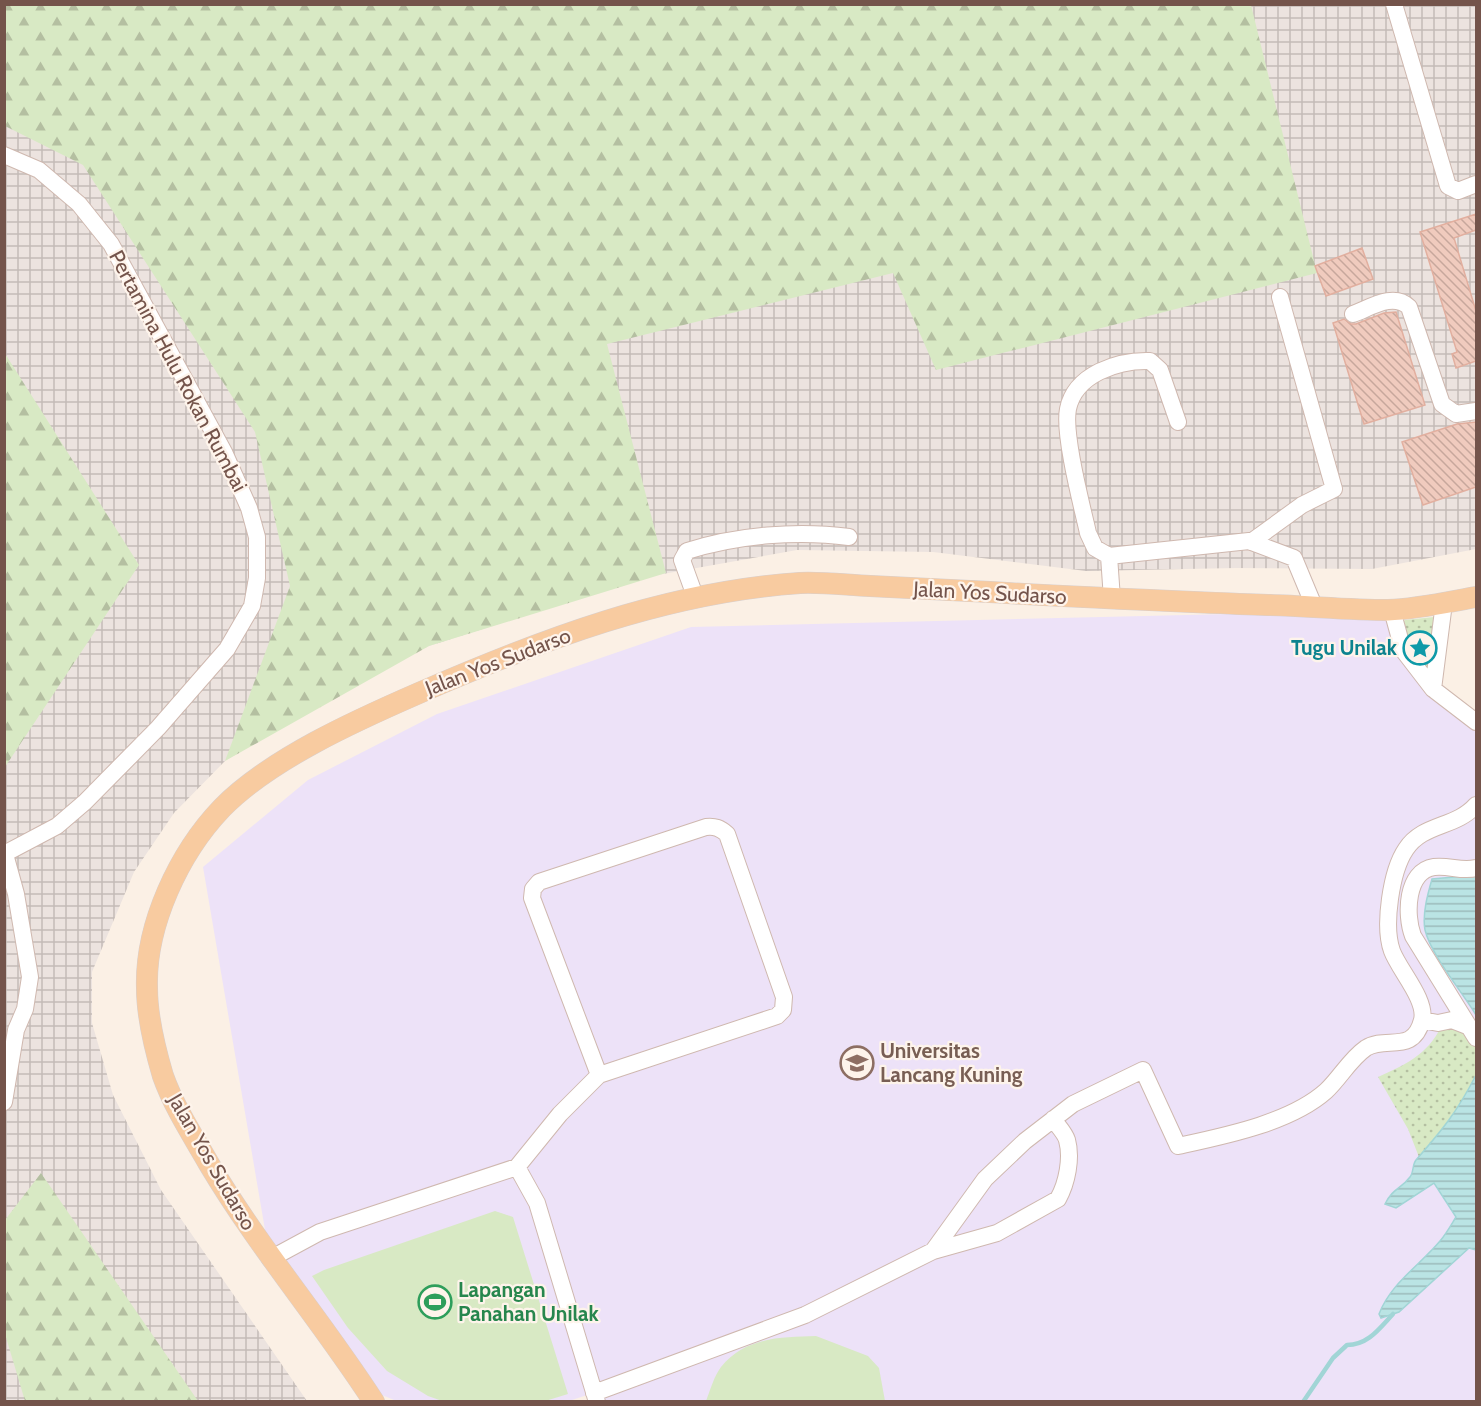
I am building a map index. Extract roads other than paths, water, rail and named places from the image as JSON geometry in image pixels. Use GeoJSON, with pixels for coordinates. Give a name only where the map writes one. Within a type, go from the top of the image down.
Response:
{"type":"FeatureCollection","features":[{"type":"Feature","properties":{"kind":"main road","name":"Jalan Yos Sudarso"},"geometry":{"type":"LineString","coordinates":[[374,1401],[342,1353],[270,1259],[185,1123],[164,1077],[153,1030],[147,990],[149,955],[166,897],[181,866],[222,808],[245,788],[290,758],[366,716],[537,644],[615,618],[695,596],[807,583],[1112,599],[1392,610],[1476,597]]}},
{"type":"Feature","properties":{"kind":"street"},"geometry":{"type":"LineString","coordinates":[[1394,4],[1448,186],[1458,191],[1476,184]]}},
{"type":"Feature","properties":{"kind":"street","name":"Pertamina Hulu Rokan Rumbai"},"geometry":{"type":"LineString","coordinates":[[4,155],[39,170],[79,204],[111,244],[225,452],[249,508],[257,537],[257,578],[252,606],[227,649],[158,728],[85,802],[57,826],[5,854]]}},
{"type":"Feature","properties":{"kind":"street"},"geometry":{"type":"LineString","coordinates":[[1251,542],[1302,505],[1334,489],[1293,336],[1280,297]]}},
{"type":"Feature","properties":{"kind":"street"},"geometry":{"type":"LineString","coordinates":[[1353,314],[1392,300],[1403,302],[1409,307],[1442,404],[1456,414],[1476,411]]}},
{"type":"Feature","properties":{"kind":"street"},"geometry":{"type":"LineString","coordinates":[[1178,422],[1160,370],[1149,361],[1115,365],[1101,370],[1081,385],[1073,396],[1068,411],[1070,438],[1088,533],[1095,548],[1109,556],[1251,542],[1294,558],[1314,606]]}},
{"type":"Feature","properties":{"kind":"street"},"geometry":{"type":"LineString","coordinates":[[695,596],[682,560],[687,551],[746,539],[802,534],[849,537]]}},
{"type":"Feature","properties":{"kind":"street"},"geometry":{"type":"LineString","coordinates":[[1109,556],[1112,599]]}},
{"type":"Feature","properties":{"kind":"street"},"geometry":{"type":"LineString","coordinates":[[1433,689],[1444,603]]}},
{"type":"Feature","properties":{"kind":"street"},"geometry":{"type":"LineString","coordinates":[[1392,610],[1403,650],[1433,689],[1476,722]]}},
{"type":"Feature","properties":{"kind":"street"},"geometry":{"type":"LineString","coordinates":[[933,1251],[985,1179],[1025,1141],[1073,1104],[1143,1070],[1178,1146],[1221,1136],[1297,1110],[1325,1091],[1368,1047],[1407,1041],[1415,1033],[1422,1020],[1422,1007],[1391,950],[1388,921],[1393,882],[1405,850],[1416,837],[1424,831],[1461,820],[1476,805]]}},
{"type":"Feature","properties":{"kind":"street"},"geometry":{"type":"LineString","coordinates":[[270,1259],[320,1232],[517,1167],[560,1114],[599,1075],[777,1016],[783,1010],[784,998],[727,834],[723,830],[714,826],[706,827],[539,882],[532,889],[532,898],[599,1075]]}},
{"type":"Feature","properties":{"kind":"street"},"geometry":{"type":"LineString","coordinates":[[4,1102],[16,1030],[25,1009],[30,977],[16,894],[5,854]]}},
{"type":"Feature","properties":{"kind":"street"},"geometry":{"type":"LineString","coordinates":[[1473,1032],[1413,936],[1409,924],[1408,907],[1418,876],[1426,869],[1444,866],[1459,870],[1476,868]]}},
{"type":"Feature","properties":{"kind":"street"},"geometry":{"type":"LineString","coordinates":[[1422,1020],[1438,1023],[1452,1020],[1473,1032]]}},
{"type":"Feature","properties":{"kind":"street"},"geometry":{"type":"LineString","coordinates":[[517,1167],[537,1203],[595,1397],[805,1315],[933,1251],[998,1233],[1058,1198],[1064,1189],[1068,1165],[1067,1140],[1053,1119]]}},
{"type":"Feature","properties":{"kind":"water"},"geometry":{"type":"Polygon","coordinates":[[[1476,875],[1476,1015],[1428,940],[1424,917],[1432,879],[1476,875]]]}},
{"type":"Feature","properties":{"kind":"water"},"geometry":{"type":"Polygon","coordinates":[[[1476,1075],[1476,1250],[1469,1248],[1399,1312],[1381,1318],[1379,1314],[1391,1293],[1440,1241],[1456,1217],[1434,1183],[1396,1208],[1385,1204],[1410,1177],[1416,1160],[1449,1120],[1476,1075]]]}},
{"type":"Feature","properties":{"kind":"waterway"},"geometry":{"type":"LineString","coordinates":[[1303,1402],[1333,1358],[1347,1345],[1361,1342],[1373,1335],[1393,1314]]}},
{"type":"Feature","properties":{"kind":"place","name":"Tugu Unilak"},"geometry":{"type":"Point","coordinates":[1420,648]}},
{"type":"Feature","properties":{"kind":"place","name":"Universitas Lancang Kuning"},"geometry":{"type":"Point","coordinates":[857,1063]}},
{"type":"Feature","properties":{"kind":"place","name":"Lapangan Panahan Unilak"},"geometry":{"type":"Point","coordinates":[435,1302]}}]}
